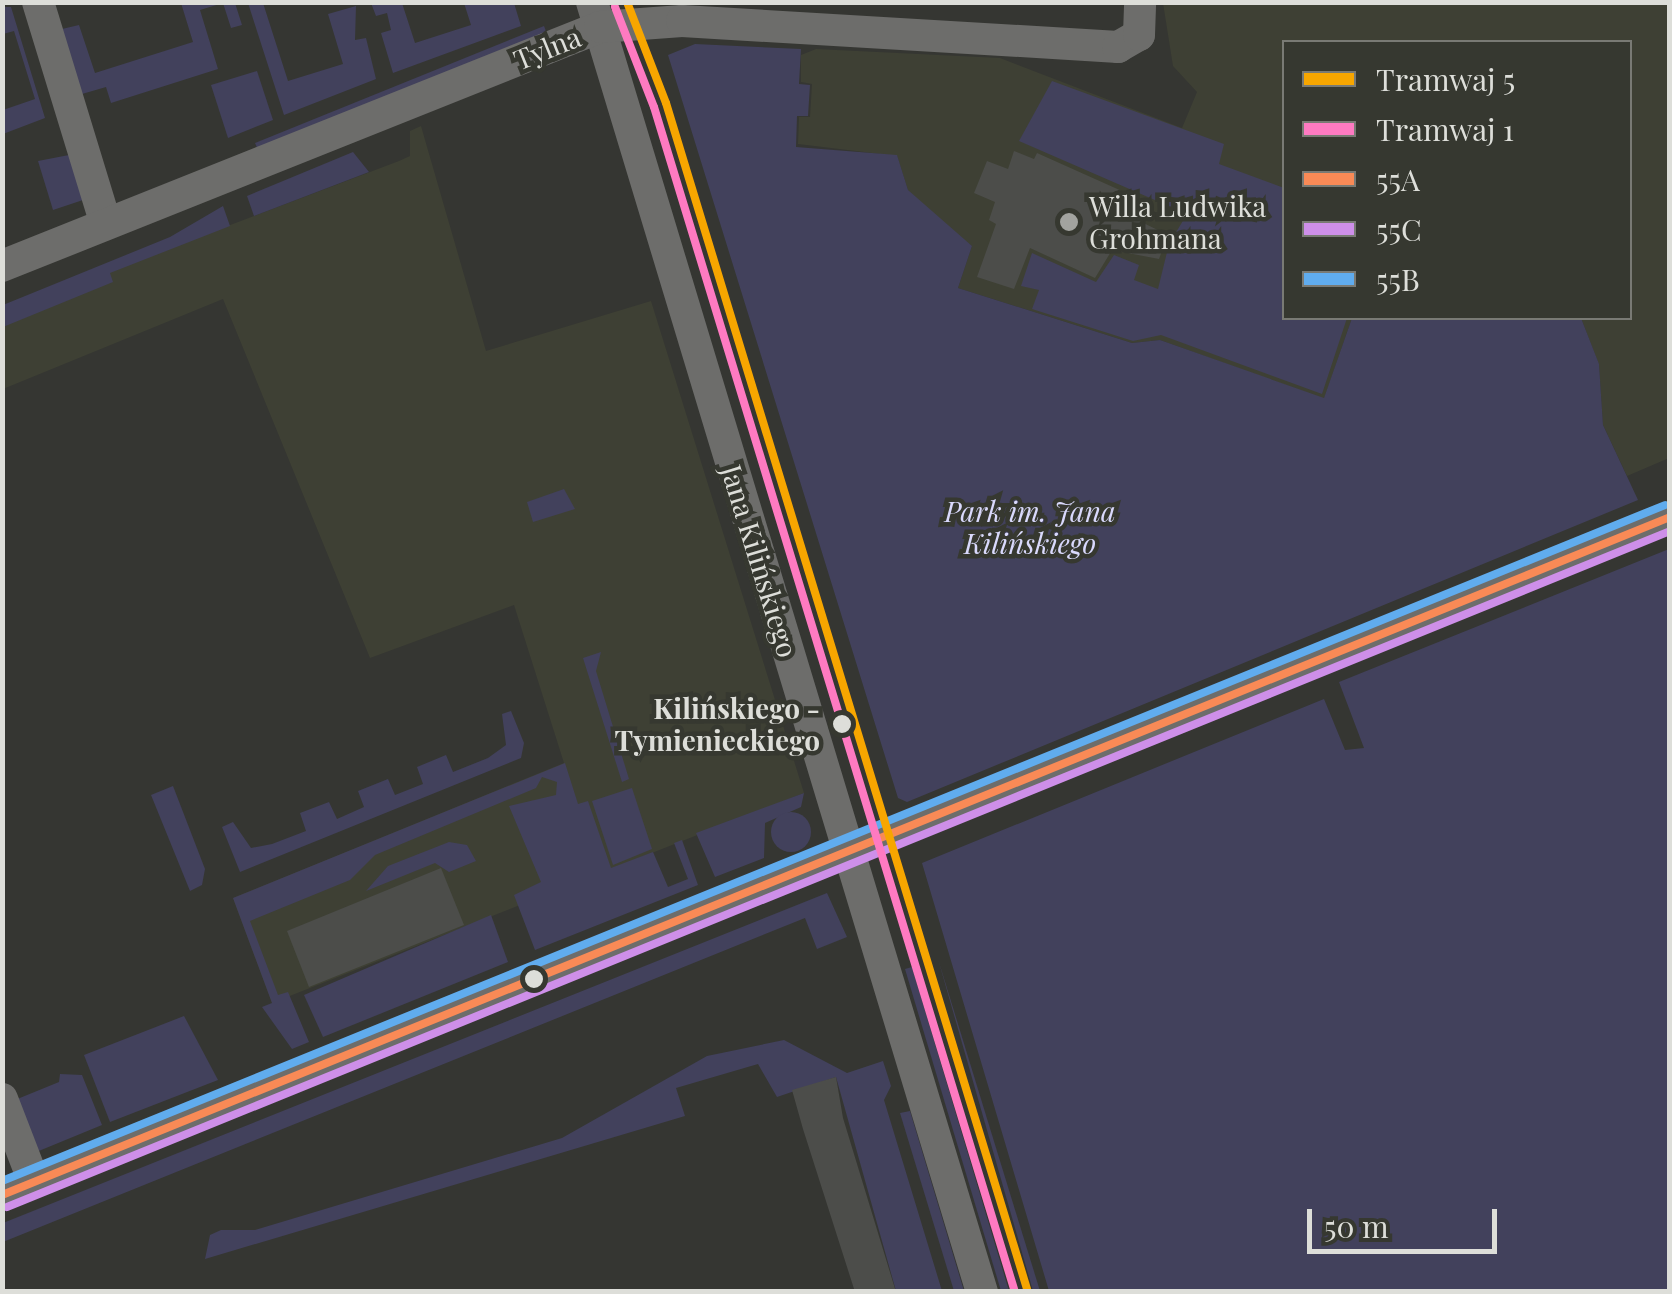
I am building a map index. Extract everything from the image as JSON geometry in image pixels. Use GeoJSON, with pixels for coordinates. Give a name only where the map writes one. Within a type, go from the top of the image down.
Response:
{"type":"FeatureCollection","features":[{"type":"Feature","properties":{"kind":"street"},"geometry":{"type":"LineString","coordinates":[[38,2],[106,224]]}},
{"type":"Feature","properties":{"kind":"street","name":"Tylna"},"geometry":{"type":"LineString","coordinates":[[2,266],[596,15],[1129,45],[1141,27],[1140,2]]}},
{"type":"Feature","properties":{"kind":"street","name":"Jana Kilińskiego"},"geometry":{"type":"LineString","coordinates":[[596,15],[982,1292]]}},
{"type":"Feature","properties":{"kind":"street"},"geometry":{"type":"LineString","coordinates":[[2,1195],[1670,518]]}},
{"type":"Feature","properties":{"kind":"street"},"geometry":{"type":"LineString","coordinates":[[2,1099],[34,1182]]}},
{"type":"Feature","properties":{"kind":"shaded area"},"geometry":{"type":"Polygon","coordinates":[[[1163,3],[1669,3],[1669,458],[1627,476],[1603,425],[1599,365],[1582,320],[1632,320],[1632,40],[1282,40],[1282,320],[1351,320],[1324,399],[1160,340],[1132,343],[958,288],[972,246],[926,212],[908,190],[897,156],[798,144],[799,117],[810,117],[812,84],[801,82],[801,55],[816,49],[1000,58],[1182,128],[1197,92],[1173,66],[1163,3]]]}},
{"type":"Feature","properties":{"kind":"shaded area"},"geometry":{"type":"Polygon","coordinates":[[[421,126],[486,351],[651,301],[804,793],[272,1003],[233,898],[564,763],[514,605],[370,658],[223,299],[3,389],[3,311],[399,161],[410,156],[410,131],[421,126]]]}},
{"type":"Feature","properties":{"kind":"green space"},"geometry":{"type":"Polygon","coordinates":[[[181,3],[223,3],[200,10],[218,69],[111,103],[106,87],[82,94],[62,29],[79,25],[95,73],[193,42],[181,3]]]}},
{"type":"Feature","properties":{"kind":"green space"},"geometry":{"type":"Polygon","coordinates":[[[223,3],[235,3],[242,25],[231,28],[223,3]]]}},
{"type":"Feature","properties":{"kind":"green space"},"geometry":{"type":"Polygon","coordinates":[[[248,3],[263,3],[288,81],[343,64],[328,14],[356,6],[355,40],[366,38],[376,79],[284,115],[248,3]]]}},
{"type":"Feature","properties":{"kind":"green space"},"geometry":{"type":"Polygon","coordinates":[[[371,3],[402,3],[415,43],[471,25],[464,3],[514,3],[521,26],[393,73],[381,33],[391,30],[387,13],[376,16],[371,3]]]}},
{"type":"Feature","properties":{"kind":"green space"},"geometry":{"type":"Polygon","coordinates":[[[3,7],[11,7],[45,118],[3,134],[3,110],[35,99],[14,31],[3,34],[3,7]]]}},
{"type":"Feature","properties":{"kind":"green space"},"geometry":{"type":"Polygon","coordinates":[[[544,26],[547,34],[259,152],[255,143],[544,26]]]}},
{"type":"Feature","properties":{"kind":"green space","name":"Park im. Jana Kilińskiego"},"geometry":{"type":"Polygon","coordinates":[[[695,44],[801,49],[799,84],[810,85],[808,116],[797,116],[796,147],[897,155],[908,190],[972,246],[958,288],[1132,343],[1160,340],[1324,398],[1351,320],[1582,320],[1599,364],[1603,425],[1638,500],[907,802],[898,798],[668,55],[695,44]]]}},
{"type":"Feature","properties":{"kind":"green space"},"geometry":{"type":"Polygon","coordinates":[[[257,71],[273,120],[228,138],[211,85],[257,71]]]}},
{"type":"Feature","properties":{"kind":"green space"},"geometry":{"type":"Polygon","coordinates":[[[1052,81],[1224,144],[1219,164],[1282,187],[1282,320],[1346,320],[1322,394],[1161,335],[1133,341],[1032,309],[1039,290],[1021,286],[1032,253],[1096,282],[1114,255],[1139,265],[1134,280],[1158,289],[1169,244],[1187,214],[1019,141],[1052,81]]]}},
{"type":"Feature","properties":{"kind":"green space"},"geometry":{"type":"Polygon","coordinates":[[[353,152],[369,172],[254,216],[247,196],[353,152]]]}},
{"type":"Feature","properties":{"kind":"green space"},"geometry":{"type":"Polygon","coordinates":[[[69,155],[86,199],[53,210],[38,161],[69,155]]]}},
{"type":"Feature","properties":{"kind":"green space"},"geometry":{"type":"Polygon","coordinates":[[[223,206],[230,226],[110,273],[113,282],[3,327],[3,305],[170,237],[223,206]]]}},
{"type":"Feature","properties":{"kind":"green space"},"geometry":{"type":"Polygon","coordinates":[[[564,489],[575,509],[533,522],[527,502],[564,489]]]}},
{"type":"Feature","properties":{"kind":"green space"},"geometry":{"type":"Polygon","coordinates":[[[1669,549],[1669,1291],[1049,1291],[922,863],[1324,699],[1345,750],[1364,748],[1339,682],[1669,549]]]}},
{"type":"Feature","properties":{"kind":"green space"},"geometry":{"type":"Polygon","coordinates":[[[601,652],[596,671],[629,779],[622,782],[583,658],[601,652]]]}},
{"type":"Feature","properties":{"kind":"green space"},"geometry":{"type":"Polygon","coordinates":[[[511,711],[524,743],[521,758],[240,872],[222,827],[233,822],[251,848],[306,831],[300,813],[329,802],[337,819],[364,807],[358,791],[388,779],[395,795],[423,784],[417,767],[446,755],[453,772],[488,758],[506,745],[502,714],[511,711]]]}},
{"type":"Feature","properties":{"kind":"green space"},"geometry":{"type":"Polygon","coordinates":[[[565,763],[578,804],[588,801],[611,868],[653,852],[668,887],[688,879],[674,843],[682,840],[698,885],[535,950],[514,895],[541,882],[509,806],[556,795],[557,782],[542,777],[536,788],[375,855],[350,880],[250,921],[278,995],[288,992],[309,1042],[292,1049],[262,1007],[272,1003],[233,898],[565,763]]]}},
{"type":"Feature","properties":{"kind":"green space"},"geometry":{"type":"Polygon","coordinates":[[[173,786],[205,869],[202,885],[190,891],[151,795],[173,786]]]}},
{"type":"Feature","properties":{"kind":"green space"},"geometry":{"type":"Polygon","coordinates":[[[632,788],[652,849],[613,865],[592,801],[632,788]]]}},
{"type":"Feature","properties":{"kind":"green space"},"geometry":{"type":"Polygon","coordinates":[[[804,793],[801,807],[765,823],[764,858],[715,877],[696,833],[804,793]]]}},
{"type":"Feature","properties":{"kind":"green space"},"geometry":{"type":"Polygon","coordinates":[[[791,812],[805,818],[811,832],[805,846],[791,852],[777,846],[771,832],[777,818],[791,812]]]}},
{"type":"Feature","properties":{"kind":"green space"},"geometry":{"type":"Polygon","coordinates":[[[449,842],[467,845],[476,861],[449,872],[435,863],[366,891],[388,866],[449,842]]]}},
{"type":"Feature","properties":{"kind":"green space"},"geometry":{"type":"Polygon","coordinates":[[[827,893],[847,937],[817,949],[805,918],[3,1242],[3,1223],[827,893]]]}},
{"type":"Feature","properties":{"kind":"green space"},"geometry":{"type":"Polygon","coordinates":[[[491,915],[508,962],[323,1037],[304,995],[491,915]]]}},
{"type":"Feature","properties":{"kind":"green space"},"geometry":{"type":"Polygon","coordinates":[[[938,959],[1040,1291],[1033,1291],[938,959]]]}},
{"type":"Feature","properties":{"kind":"green space"},"geometry":{"type":"Polygon","coordinates":[[[912,967],[1009,1291],[1001,1291],[905,969],[912,967]]]}},
{"type":"Feature","properties":{"kind":"green space"},"geometry":{"type":"Polygon","coordinates":[[[184,1016],[218,1080],[110,1122],[84,1055],[184,1016]]]}},
{"type":"Feature","properties":{"kind":"green space"},"geometry":{"type":"Polygon","coordinates":[[[784,1040],[847,1073],[883,1061],[891,1086],[884,1100],[942,1291],[896,1291],[836,1077],[777,1097],[758,1064],[676,1088],[685,1116],[205,1259],[210,1235],[221,1230],[255,1230],[562,1138],[707,1056],[784,1040]]]}},
{"type":"Feature","properties":{"kind":"green space"},"geometry":{"type":"Polygon","coordinates":[[[60,1074],[82,1075],[102,1125],[29,1155],[10,1102],[59,1082],[60,1074]]]}},
{"type":"Feature","properties":{"kind":"green space"},"geometry":{"type":"Polygon","coordinates":[[[910,1111],[964,1291],[954,1291],[900,1113],[910,1111]]]}},
{"type":"Feature","properties":{"kind":"building","name":"Willa Ludwika Grohmana"},"geometry":{"type":"Polygon","coordinates":[[[1014,151],[1034,159],[1037,153],[1133,196],[1125,214],[1168,235],[1159,259],[1112,250],[1095,278],[1030,248],[1014,289],[977,277],[996,224],[989,220],[995,202],[974,193],[987,161],[1008,169],[1014,151]]]}},
{"type":"Feature","properties":{"kind":"building"},"geometry":{"type":"Polygon","coordinates":[[[441,868],[464,925],[309,987],[287,931],[441,868]]]}},
{"type":"Feature","properties":{"kind":"building"},"geometry":{"type":"Polygon","coordinates":[[[836,1077],[843,1118],[896,1292],[855,1292],[792,1090],[836,1077]]]}},
{"type":"Feature","properties":{"kind":"tram line","name":"5"},"geometry":{"type":"LineString","coordinates":[[627,2],[666,103],[1028,1292]]}},
{"type":"Feature","properties":{"kind":"tram line","name":"1"},"geometry":{"type":"LineString","coordinates":[[615,7],[654,107],[1015,1292]]}},
{"type":"Feature","properties":{"kind":"transit line","name":"55B"},"geometry":{"type":"LineString","coordinates":[[2,1181],[1665,505]]}},
{"type":"Feature","properties":{"kind":"transit line","name":"55A"},"geometry":{"type":"LineString","coordinates":[[2,1195],[1670,517]]}},
{"type":"Feature","properties":{"kind":"transit line","name":"55C"},"geometry":{"type":"LineString","coordinates":[[7,1207],[1670,531]]}},
{"type":"Feature","properties":{"kind":"place","name":"Willa Ludwika Grohmana"},"geometry":{"type":"Point","coordinates":[1069,222]}},
{"type":"Feature","properties":{"kind":"place","name":"Kilińskiego - Tymienieckiego"},"geometry":{"type":"Point","coordinates":[842,724]}}]}
